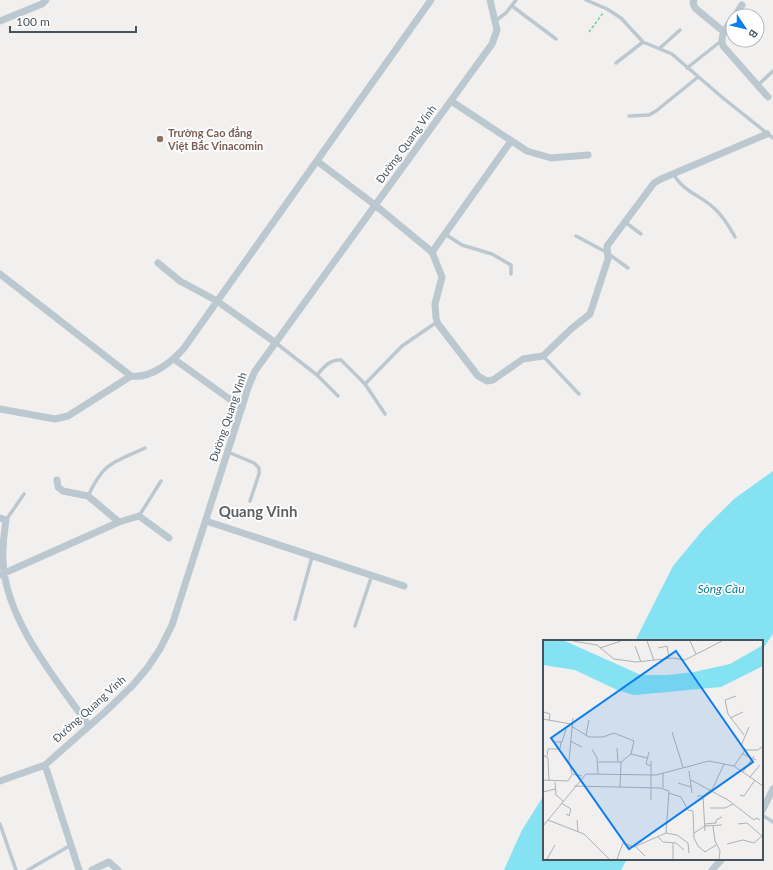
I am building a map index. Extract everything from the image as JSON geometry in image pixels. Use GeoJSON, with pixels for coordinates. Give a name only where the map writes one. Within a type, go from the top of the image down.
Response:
{"type":"FeatureCollection","features":[{"type":"Feature","properties":{"kind":"street"},"geometry":{"type":"LineString","coordinates":[[0,21],[42,4],[46,0]]}},
{"type":"Feature","properties":{"kind":"street"},"geometry":{"type":"LineString","coordinates":[[0,409],[55,419],[68,416],[131,376],[145,375],[174,359],[217,301],[431,0]]}},
{"type":"Feature","properties":{"kind":"street","name":"Đường Quang Vinh"},"geometry":{"type":"LineString","coordinates":[[0,781],[45,765],[133,685],[160,649],[172,625],[255,371],[492,44],[497,30],[490,0]]}},
{"type":"Feature","properties":{"kind":"street"},"geometry":{"type":"LineString","coordinates":[[694,0],[693,3],[695,8],[724,32],[721,41],[726,51],[768,97]]}},
{"type":"Feature","properties":{"kind":"street"},"geometry":{"type":"LineString","coordinates":[[451,101],[527,151],[551,158],[588,155]]}},
{"type":"Feature","properties":{"kind":"street"},"geometry":{"type":"LineString","coordinates":[[316,161],[375,205],[432,252],[442,278],[434,311],[437,322],[478,376],[487,381],[493,380],[523,359],[543,356],[571,329],[588,317],[592,311],[608,259],[606,252],[607,246],[654,183],[673,174],[770,136]]}},
{"type":"Feature","properties":{"kind":"street"},"geometry":{"type":"LineString","coordinates":[[432,252],[511,141]]}},
{"type":"Feature","properties":{"kind":"street"},"geometry":{"type":"LineString","coordinates":[[158,263],[180,281],[217,301],[276,343]]}},
{"type":"Feature","properties":{"kind":"street"},"geometry":{"type":"LineString","coordinates":[[0,274],[131,376]]}},
{"type":"Feature","properties":{"kind":"street"},"geometry":{"type":"LineString","coordinates":[[174,359],[242,408]]}},
{"type":"Feature","properties":{"kind":"street"},"geometry":{"type":"LineString","coordinates":[[57,480],[58,487],[63,491],[88,496],[119,522]]}},
{"type":"Feature","properties":{"kind":"street"},"geometry":{"type":"LineString","coordinates":[[2,574],[119,522],[138,516],[169,538]]}},
{"type":"Feature","properties":{"kind":"street"},"geometry":{"type":"LineString","coordinates":[[3,519],[2,574],[15,611],[42,659],[89,726]]}},
{"type":"Feature","properties":{"kind":"street"},"geometry":{"type":"LineString","coordinates":[[206,521],[404,586]]}},
{"type":"Feature","properties":{"kind":"street"},"geometry":{"type":"LineString","coordinates":[[45,765],[79,870]]}},
{"type":"Feature","properties":{"kind":"street"},"geometry":{"type":"LineString","coordinates":[[763,809],[773,789]]}},
{"type":"Feature","properties":{"kind":"street"},"geometry":{"type":"LineString","coordinates":[[712,870],[721,860]]}},
{"type":"Feature","properties":{"kind":"street"},"geometry":{"type":"LineString","coordinates":[[92,870],[109,862],[118,870]]}},
{"type":"Feature","properties":{"kind":"lane"},"geometry":{"type":"LineString","coordinates":[[495,21],[506,13],[516,0]]}},
{"type":"Feature","properties":{"kind":"lane"},"geometry":{"type":"LineString","coordinates":[[586,0],[607,9],[621,18],[643,42],[672,54],[770,136]]}},
{"type":"Feature","properties":{"kind":"lane"},"geometry":{"type":"LineString","coordinates":[[512,6],[556,39]]}},
{"type":"Feature","properties":{"kind":"lane"},"geometry":{"type":"LineString","coordinates":[[660,48],[680,30]]}},
{"type":"Feature","properties":{"kind":"lane"},"geometry":{"type":"LineString","coordinates":[[687,68],[721,41]]}},
{"type":"Feature","properties":{"kind":"lane"},"geometry":{"type":"LineString","coordinates":[[616,63],[643,42]]}},
{"type":"Feature","properties":{"kind":"lane"},"geometry":{"type":"LineString","coordinates":[[758,85],[773,71]]}},
{"type":"Feature","properties":{"kind":"lane"},"geometry":{"type":"LineString","coordinates":[[629,116],[649,115],[698,77]]}},
{"type":"Feature","properties":{"kind":"lane"},"geometry":{"type":"LineString","coordinates":[[673,174],[681,186],[714,208],[728,224],[735,237]]}},
{"type":"Feature","properties":{"kind":"lane"},"geometry":{"type":"LineString","coordinates":[[625,222],[641,234]]}},
{"type":"Feature","properties":{"kind":"lane"},"geometry":{"type":"LineString","coordinates":[[445,234],[462,245],[502,258],[511,265],[511,274]]}},
{"type":"Feature","properties":{"kind":"lane"},"geometry":{"type":"LineString","coordinates":[[576,236],[606,252],[628,268]]}},
{"type":"Feature","properties":{"kind":"lane"},"geometry":{"type":"LineString","coordinates":[[365,384],[402,346],[437,322]]}},
{"type":"Feature","properties":{"kind":"lane"},"geometry":{"type":"LineString","coordinates":[[276,343],[317,375],[338,396]]}},
{"type":"Feature","properties":{"kind":"lane"},"geometry":{"type":"LineString","coordinates":[[543,356],[580,394]]}},
{"type":"Feature","properties":{"kind":"lane"},"geometry":{"type":"LineString","coordinates":[[317,375],[325,366],[334,360],[341,360],[365,384],[386,414]]}},
{"type":"Feature","properties":{"kind":"lane"},"geometry":{"type":"LineString","coordinates":[[88,496],[97,477],[110,464],[145,448]]}},
{"type":"Feature","properties":{"kind":"lane"},"geometry":{"type":"LineString","coordinates":[[228,452],[254,463],[259,468],[259,474],[250,501]]}},
{"type":"Feature","properties":{"kind":"lane"},"geometry":{"type":"LineString","coordinates":[[138,516],[161,481]]}},
{"type":"Feature","properties":{"kind":"lane"},"geometry":{"type":"LineString","coordinates":[[3,519],[24,494]]}},
{"type":"Feature","properties":{"kind":"lane"},"geometry":{"type":"LineString","coordinates":[[295,619],[312,557]]}},
{"type":"Feature","properties":{"kind":"lane"},"geometry":{"type":"LineString","coordinates":[[355,626],[372,575]]}},
{"type":"Feature","properties":{"kind":"lane"},"geometry":{"type":"LineString","coordinates":[[763,816],[773,822]]}},
{"type":"Feature","properties":{"kind":"lane"},"geometry":{"type":"LineString","coordinates":[[0,824],[16,870]]}},
{"type":"Feature","properties":{"kind":"lane"},"geometry":{"type":"LineString","coordinates":[[28,870],[71,845]]}},
{"type":"Feature","properties":{"kind":"path"},"geometry":{"type":"LineString","coordinates":[[589,32],[607,9]]}},
{"type":"Feature","properties":{"kind":"water","name":"Sông Cầu"},"geometry":{"type":"Polygon","coordinates":[[[773,471],[773,634],[763,649],[763,640],[636,640],[673,566],[702,531],[734,499],[773,471]]]}},
{"type":"Feature","properties":{"kind":"water"},"geometry":{"type":"Polygon","coordinates":[[[543,797],[543,860],[626,860],[621,870],[504,870],[522,830],[543,797]]]}},
{"type":"Feature","properties":{"kind":"place","name":"Trường Cao đẳng Việt Bắc Vinacomin"},"geometry":{"type":"Point","coordinates":[160,139]}},
{"type":"Feature","properties":{"kind":"district","name":"Quang Vinh"},"geometry":{"type":"Point","coordinates":[258,512]}}]}
